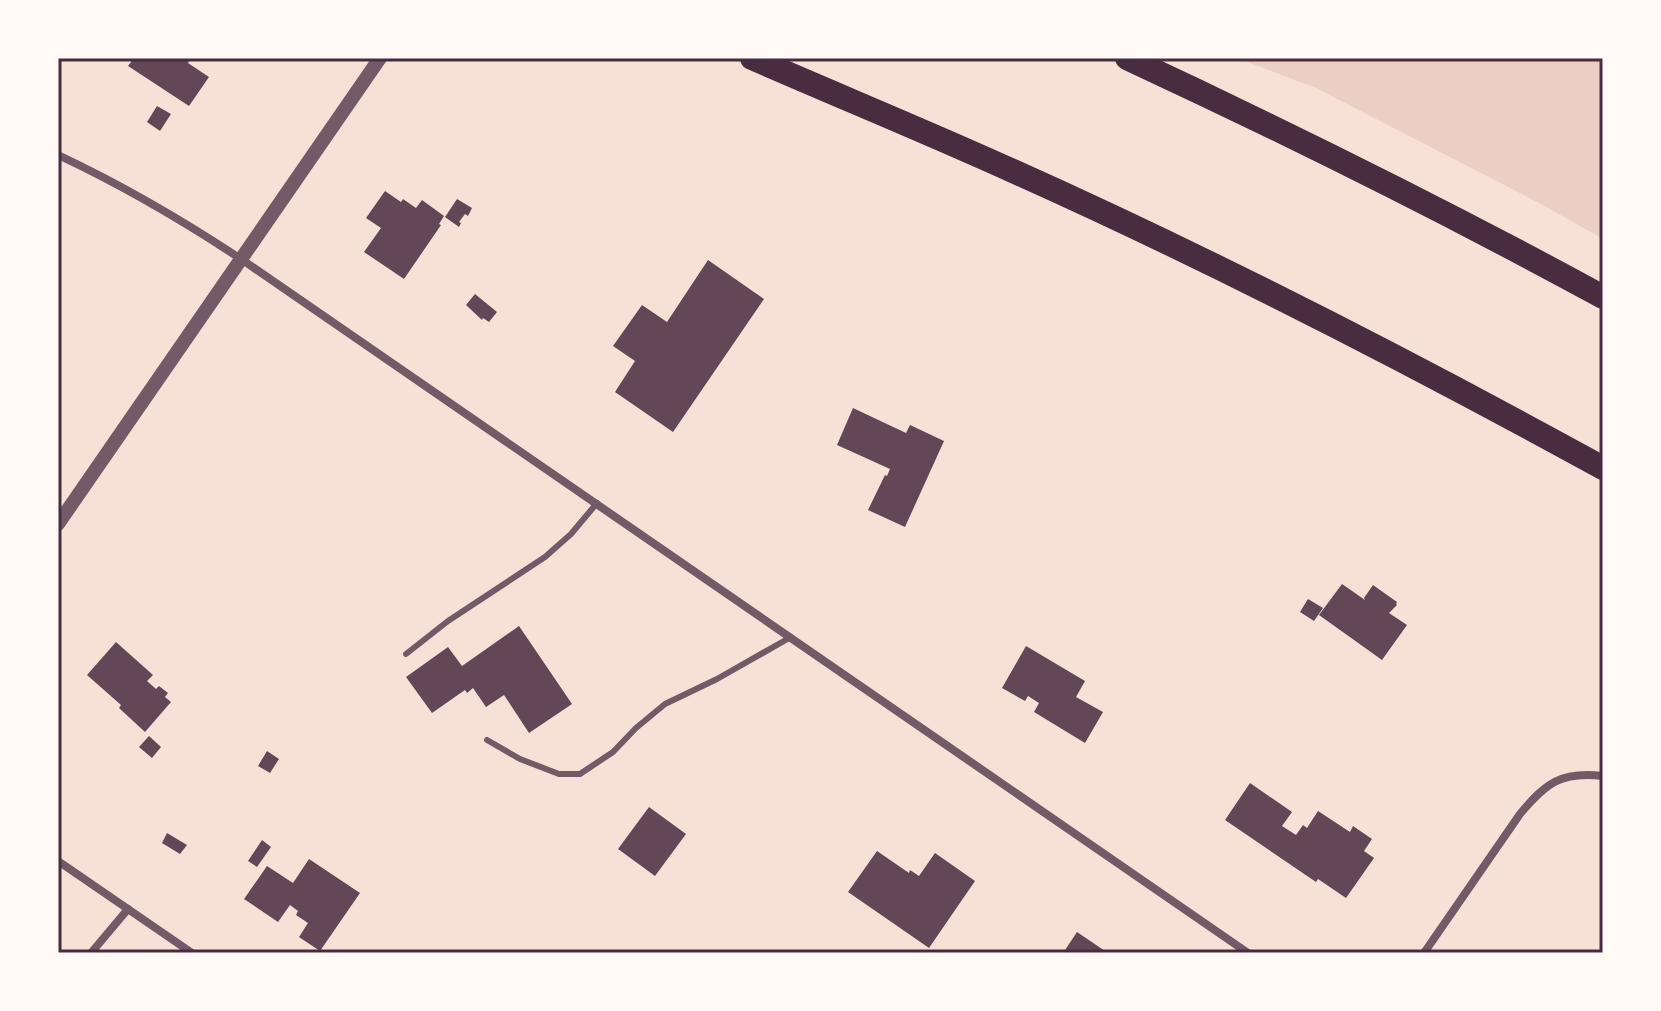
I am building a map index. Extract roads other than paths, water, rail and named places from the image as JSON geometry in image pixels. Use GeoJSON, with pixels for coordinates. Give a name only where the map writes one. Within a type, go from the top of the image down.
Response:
{"type":"FeatureCollection","features":[{"type":"Feature","properties":{"kind":"highway"},"geometry":{"type":"LineString","coordinates":[[752,58],[1013,170],[1188,253],[1307,311],[1603,468]]}},
{"type":"Feature","properties":{"kind":"highway"},"geometry":{"type":"LineString","coordinates":[[1127,58],[1237,109],[1489,235],[1603,297]]}},
{"type":"Feature","properties":{"kind":"street"},"geometry":{"type":"LineString","coordinates":[[58,524],[380,58]]}},
{"type":"Feature","properties":{"kind":"street"},"geometry":{"type":"LineString","coordinates":[[58,155],[132,192],[241,259],[1248,953]]}},
{"type":"Feature","properties":{"kind":"street"},"geometry":{"type":"LineString","coordinates":[[1424,953],[1537,793],[1555,780],[1573,774],[1603,776]]}},
{"type":"Feature","properties":{"kind":"street"},"geometry":{"type":"LineString","coordinates":[[58,861],[192,953]]}},
{"type":"Feature","properties":{"kind":"street"},"geometry":{"type":"LineString","coordinates":[[91,953],[128,909]]}},
{"type":"Feature","properties":{"kind":"lane"},"geometry":{"type":"LineString","coordinates":[[406,654],[448,621],[545,557],[571,534],[597,503]]}},
{"type":"Feature","properties":{"kind":"lane"},"geometry":{"type":"LineString","coordinates":[[487,740],[520,759],[559,774],[580,774],[613,752],[665,704],[791,637]]}}]}
